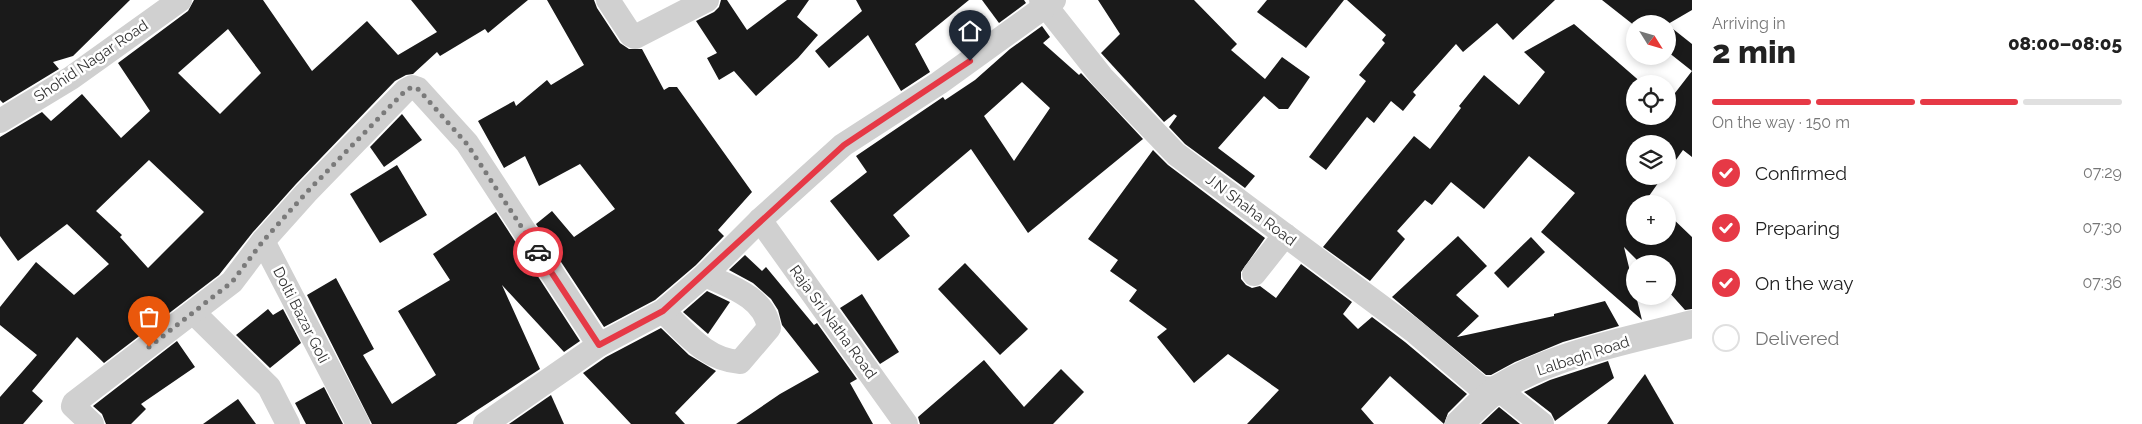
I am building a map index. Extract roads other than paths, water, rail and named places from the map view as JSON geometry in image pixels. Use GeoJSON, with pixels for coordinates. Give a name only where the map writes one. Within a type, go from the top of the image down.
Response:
{"type":"FeatureCollection","features":[{"type":"Feature","properties":{"kind":"street","name":"Shohid Nagar Road"},"geometry":{"type":"LineString","coordinates":[[0,121],[71,78],[180,0]]}},
{"type":"Feature","properties":{"kind":"street"},"geometry":{"type":"LineString","coordinates":[[608,0],[633,36],[707,0]]}},
{"type":"Feature","properties":{"kind":"street","name":"J.N Shaha Road"},"geometry":{"type":"LineString","coordinates":[[485,424],[599,345],[663,311],[705,275],[760,220],[844,145],[939,83],[1047,2],[1102,77],[1176,154],[1490,388],[1542,424]]}},
{"type":"Feature","properties":{"kind":"street"},"geometry":{"type":"LineString","coordinates":[[92,424],[74,406],[74,403],[194,313],[232,282],[263,241],[306,193],[405,91],[412,87],[418,89],[467,144],[599,345]]}},
{"type":"Feature","properties":{"kind":"street","name":"Raja Sri Natha Road"},"geometry":{"type":"LineString","coordinates":[[760,220],[906,424]]}},
{"type":"Feature","properties":{"kind":"street"},"geometry":{"type":"LineString","coordinates":[[1254,274],[1285,235]]}},
{"type":"Feature","properties":{"kind":"street","name":"Dolti Bazar Goli"},"geometry":{"type":"LineString","coordinates":[[263,241],[358,424]]}},
{"type":"Feature","properties":{"kind":"street"},"geometry":{"type":"LineString","coordinates":[[663,311],[710,355],[740,362],[769,328],[767,318],[749,296],[705,275]]}},
{"type":"Feature","properties":{"kind":"street"},"geometry":{"type":"LineString","coordinates":[[194,313],[268,387],[288,424]]}},
{"type":"Feature","properties":{"kind":"street","name":"Lalbagh Road"},"geometry":{"type":"LineString","coordinates":[[1459,424],[1490,388],[1573,356],[1692,324]]}}]}
